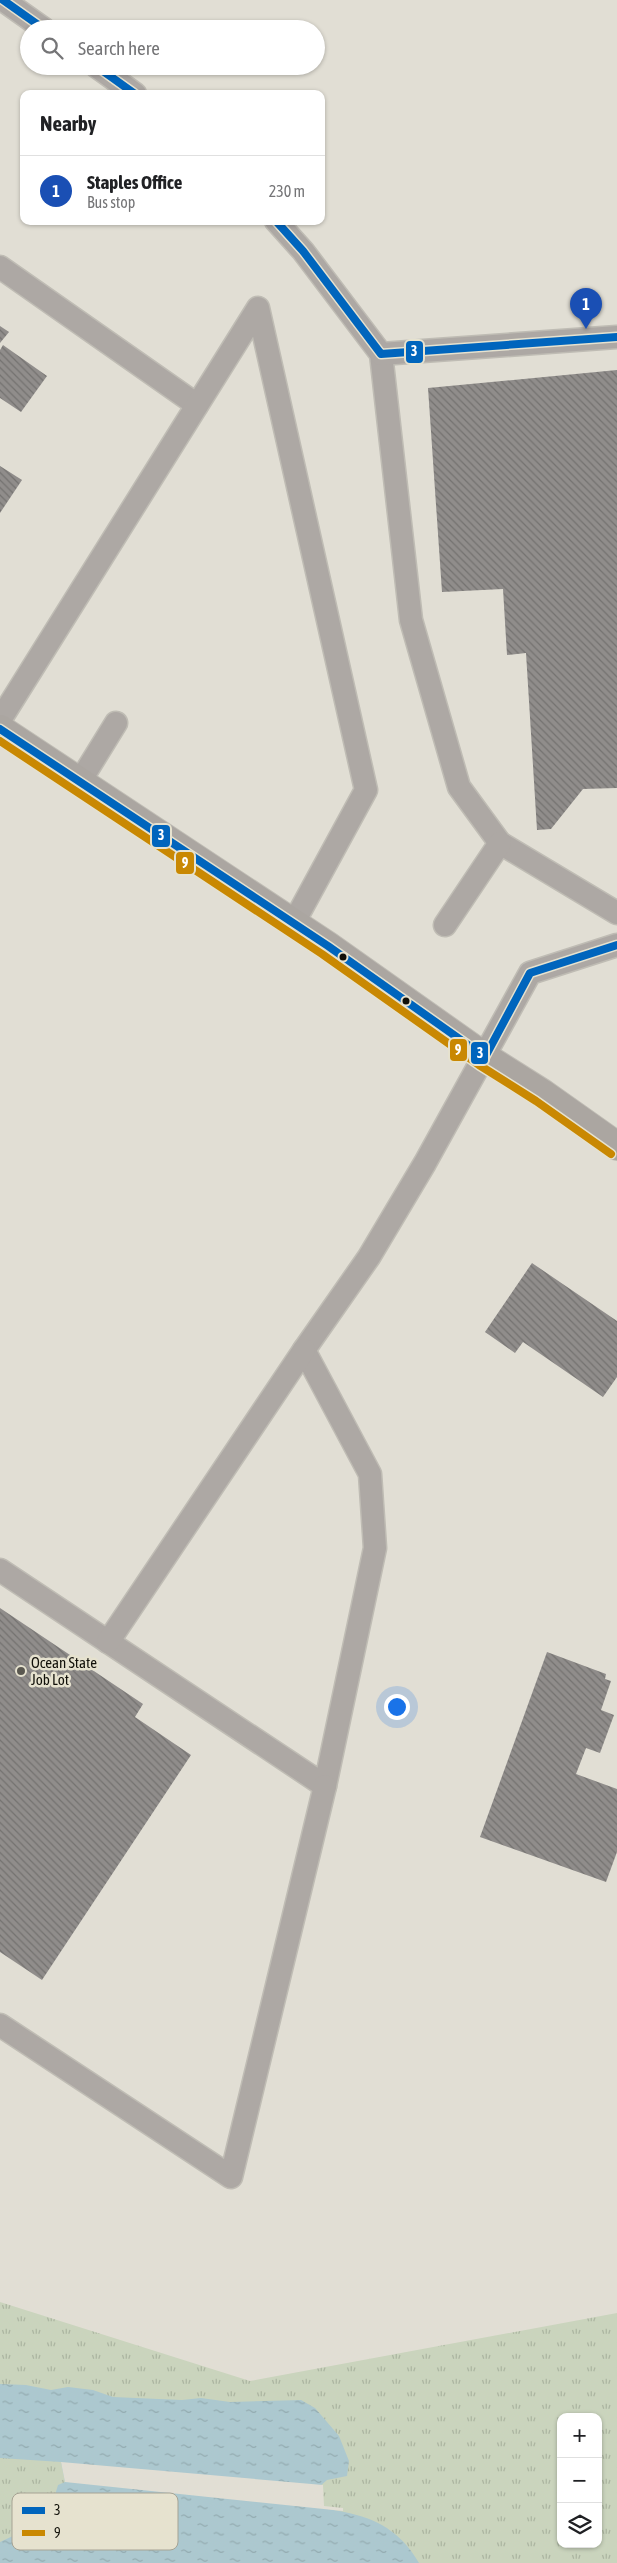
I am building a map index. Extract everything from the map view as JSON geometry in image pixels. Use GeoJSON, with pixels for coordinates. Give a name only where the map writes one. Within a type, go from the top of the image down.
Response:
{"type":"FeatureCollection","features":[{"type":"Feature","properties":{"kind":"main road"},"geometry":{"type":"LineString","coordinates":[[0,729],[293,924],[484,1057],[542,1093],[617,1146]]}},
{"type":"Feature","properties":{"kind":"lane"},"geometry":{"type":"LineString","coordinates":[[3,0],[31,20]]}},
{"type":"Feature","properties":{"kind":"lane"},"geometry":{"type":"LineString","coordinates":[[109,75],[129,90]]}},
{"type":"Feature","properties":{"kind":"lane"},"geometry":{"type":"LineString","coordinates":[[280,225],[303,251],[381,354],[411,620],[459,787],[500,843],[617,913]]}},
{"type":"Feature","properties":{"kind":"lane"},"geometry":{"type":"LineString","coordinates":[[0,267],[197,404]]}},
{"type":"Feature","properties":{"kind":"lane"},"geometry":{"type":"LineString","coordinates":[[0,720],[258,308],[366,790],[293,924]]}},
{"type":"Feature","properties":{"kind":"lane"},"geometry":{"type":"LineString","coordinates":[[381,354],[617,337]]}},
{"type":"Feature","properties":{"kind":"lane"},"geometry":{"type":"LineString","coordinates":[[79,783],[116,723]]}},
{"type":"Feature","properties":{"kind":"lane"},"geometry":{"type":"LineString","coordinates":[[445,925],[500,843]]}},
{"type":"Feature","properties":{"kind":"lane"},"geometry":{"type":"LineString","coordinates":[[108,1642],[304,1350],[369,1257],[530,974],[617,945]]}},
{"type":"Feature","properties":{"kind":"lane"},"geometry":{"type":"LineString","coordinates":[[0,2025],[231,2177],[325,1786],[375,1548],[370,1474],[304,1350]]}},
{"type":"Feature","properties":{"kind":"lane"},"geometry":{"type":"LineString","coordinates":[[0,1570],[325,1786]]}},
{"type":"Feature","properties":{"kind":"green space"},"geometry":{"type":"Polygon","coordinates":[[[0,2302],[250,2381],[617,2313],[617,2563],[0,2563],[0,2302]]]}},
{"type":"Feature","properties":{"kind":"water"},"geometry":{"type":"Polygon","coordinates":[[[0,2384],[26,2385],[51,2390],[68,2387],[93,2390],[113,2397],[182,2400],[201,2398],[230,2402],[301,2400],[315,2408],[339,2436],[349,2461],[347,2476],[327,2480],[319,2487],[321,2508],[365,2517],[378,2523],[400,2538],[419,2563],[0,2563],[0,2542],[12,2536],[12,2550],[178,2550],[178,2493],[56,2493],[58,2485],[65,2482],[61,2462],[0,2458],[0,2384]]]}},
{"type":"Feature","properties":{"kind":"pier"},"geometry":{"type":"Polygon","coordinates":[[[61,2462],[323,2485],[324,2506],[343,2508],[343,2511],[178,2493],[65,2482],[61,2462]]]}},
{"type":"Feature","properties":{"kind":"building"},"geometry":{"type":"Polygon","coordinates":[[[0,326],[9,332],[0,343],[0,326]]]}},
{"type":"Feature","properties":{"kind":"building"},"geometry":{"type":"Polygon","coordinates":[[[3,345],[47,376],[21,412],[0,398],[0,350],[3,345]]]}},
{"type":"Feature","properties":{"kind":"building"},"geometry":{"type":"Polygon","coordinates":[[[617,370],[617,788],[583,789],[551,829],[537,830],[526,653],[507,655],[503,589],[442,592],[428,388],[617,370]]]}},
{"type":"Feature","properties":{"kind":"building"},"geometry":{"type":"Polygon","coordinates":[[[0,466],[22,480],[0,513],[0,466]]]}},
{"type":"Feature","properties":{"kind":"building"},"geometry":{"type":"Polygon","coordinates":[[[532,1263],[617,1321],[617,1377],[603,1397],[523,1342],[515,1353],[485,1332],[532,1263]]]}},
{"type":"Feature","properties":{"kind":"building"},"geometry":{"type":"Polygon","coordinates":[[[0,1608],[143,1704],[135,1717],[191,1755],[42,1980],[0,1952],[0,1608]]]}},
{"type":"Feature","properties":{"kind":"building"},"geometry":{"type":"Polygon","coordinates":[[[547,1652],[606,1674],[605,1679],[611,1681],[601,1710],[614,1715],[600,1753],[586,1748],[576,1774],[617,1789],[617,1852],[606,1882],[480,1837],[547,1652]]]}},
{"type":"Feature","properties":{"kind":"transit line","name":"3"},"geometry":{"type":"LineString","coordinates":[[3,0],[31,20]]}},
{"type":"Feature","properties":{"kind":"transit line","name":"3"},"geometry":{"type":"LineString","coordinates":[[109,75],[129,90]]}},
{"type":"Feature","properties":{"kind":"transit line","name":"3"},"geometry":{"type":"LineString","coordinates":[[280,225],[303,251],[381,354],[617,337]]}},
{"type":"Feature","properties":{"kind":"transit line","name":"3"},"geometry":{"type":"LineString","coordinates":[[0,729],[328,946],[485,1057],[530,973],[617,945]]}},
{"type":"Feature","properties":{"kind":"transit line","name":"9"},"geometry":{"type":"LineString","coordinates":[[0,741],[322,954],[479,1065],[536,1101],[611,1154]]}},
{"type":"Feature","properties":{"kind":"place","name":"Staples Office"},"geometry":{"type":"Point","coordinates":[586,329]}},
{"type":"Feature","properties":{"kind":"place","name":"Ocean State Job Lot"},"geometry":{"type":"Point","coordinates":[21,1671]}}]}
